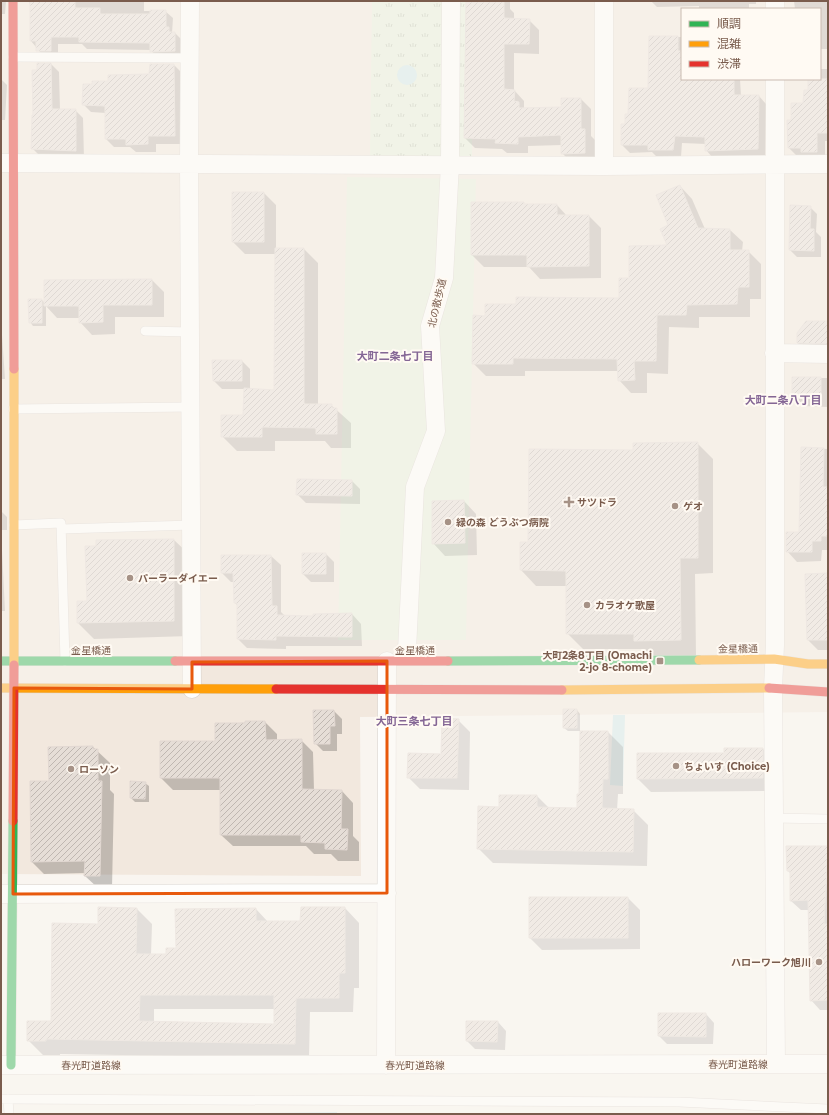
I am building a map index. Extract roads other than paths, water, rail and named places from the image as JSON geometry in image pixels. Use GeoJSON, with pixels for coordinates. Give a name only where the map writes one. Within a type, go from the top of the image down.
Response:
{"type":"FeatureCollection","features":[{"type":"Feature","properties":{"kind":"main road"},"geometry":{"type":"LineString","coordinates":[[6,1065],[7,894],[14,688],[13,409],[7,163],[13,57],[13,1]]}},
{"type":"Feature","properties":{"kind":"main road","name":"金星橋通"},"geometry":{"type":"LineString","coordinates":[[1,661],[660,661],[774,659],[808,664],[828,664]]}},
{"type":"Feature","properties":{"kind":"main road"},"geometry":{"type":"LineString","coordinates":[[1,688],[772,688],[828,692]]}},
{"type":"Feature","properties":{"kind":"street"},"geometry":{"type":"LineString","coordinates":[[190,1],[189,164],[192,689]]}},
{"type":"Feature","properties":{"kind":"street","name":"北の散歩道"},"geometry":{"type":"LineString","coordinates":[[407,650],[416,487],[436,431],[430,326],[444,278],[450,164],[451,1]]}},
{"type":"Feature","properties":{"kind":"street"},"geometry":{"type":"LineString","coordinates":[[604,1],[604,166]]}},
{"type":"Feature","properties":{"kind":"street"},"geometry":{"type":"LineString","coordinates":[[775,80],[774,659],[772,688],[776,1064]]}},
{"type":"Feature","properties":{"kind":"street"},"geometry":{"type":"LineString","coordinates":[[7,163],[450,164],[604,166],[828,164]]}},
{"type":"Feature","properties":{"kind":"street"},"geometry":{"type":"LineString","coordinates":[[774,353],[828,354]]}},
{"type":"Feature","properties":{"kind":"street"},"geometry":{"type":"LineString","coordinates":[[386,1065],[387,661]]}},
{"type":"Feature","properties":{"kind":"street"},"geometry":{"type":"LineString","coordinates":[[7,894],[387,893]]}},
{"type":"Feature","properties":{"kind":"street","name":"春光町道路線"},"geometry":{"type":"LineString","coordinates":[[6,1065],[828,1064]]}},
{"type":"Feature","properties":{"kind":"lane"},"geometry":{"type":"LineString","coordinates":[[13,57],[190,58]]}},
{"type":"Feature","properties":{"kind":"lane"},"geometry":{"type":"LineString","coordinates":[[145,331],[190,332]]}},
{"type":"Feature","properties":{"kind":"lane"},"geometry":{"type":"LineString","coordinates":[[13,409],[191,406]]}},
{"type":"Feature","properties":{"kind":"lane"},"geometry":{"type":"LineString","coordinates":[[14,525],[61,523],[65,661]]}},
{"type":"Feature","properties":{"kind":"lane"},"geometry":{"type":"LineString","coordinates":[[62,530],[192,525]]}},
{"type":"Feature","properties":{"kind":"lane"},"geometry":{"type":"LineString","coordinates":[[773,818],[828,819]]}},
{"type":"Feature","properties":{"kind":"lane"},"geometry":{"type":"LineString","coordinates":[[9,1114],[5,1099],[679,1102],[824,1111]]}},
{"type":"Feature","properties":{"kind":"water"},"geometry":{"type":"Polygon","coordinates":[[[403,65],[411,65],[417,71],[417,79],[411,85],[403,85],[397,79],[397,71],[403,65]]]}},
{"type":"Feature","properties":{"kind":"water"},"geometry":{"type":"Polygon","coordinates":[[[613,715],[625,715],[623,786],[610,785],[613,715]]]}},
{"type":"Feature","properties":{"kind":"water"},"geometry":{"type":"Polygon","coordinates":[[[337,1112],[337,1114],[178,1114],[337,1112]]]}},
{"type":"Feature","properties":{"kind":"place","name":"サツドラ"},"geometry":{"type":"Point","coordinates":[569,502]}},
{"type":"Feature","properties":{"kind":"place","name":"ゲオ"},"geometry":{"type":"Point","coordinates":[675,506]}},
{"type":"Feature","properties":{"kind":"place","name":"緑の森 どうぶつ病院"},"geometry":{"type":"Point","coordinates":[448,522]}},
{"type":"Feature","properties":{"kind":"place","name":"パーラーダイエー"},"geometry":{"type":"Point","coordinates":[130,578]}},
{"type":"Feature","properties":{"kind":"place","name":"カラオケ歌屋"},"geometry":{"type":"Point","coordinates":[587,605]}},
{"type":"Feature","properties":{"kind":"place","name":"大町2条8丁目 (Omachi 2-jo 8-chome)"},"geometry":{"type":"Point","coordinates":[660,661]}},
{"type":"Feature","properties":{"kind":"place","name":"ちょいす (Choice)"},"geometry":{"type":"Point","coordinates":[676,766]}},
{"type":"Feature","properties":{"kind":"place","name":"ローソン"},"geometry":{"type":"Point","coordinates":[71,769]}},
{"type":"Feature","properties":{"kind":"place","name":"ハローワーク旭川"},"geometry":{"type":"Point","coordinates":[819,962]}},
{"type":"Feature","properties":{"kind":"district","name":"大町二条七丁目"},"geometry":{"type":"Point","coordinates":[395,356]}},
{"type":"Feature","properties":{"kind":"district","name":"大町二条八丁目"},"geometry":{"type":"Point","coordinates":[783,400]}},
{"type":"Feature","properties":{"kind":"district","name":"大町三条七丁目"},"geometry":{"type":"Point","coordinates":[414,721]}}]}
